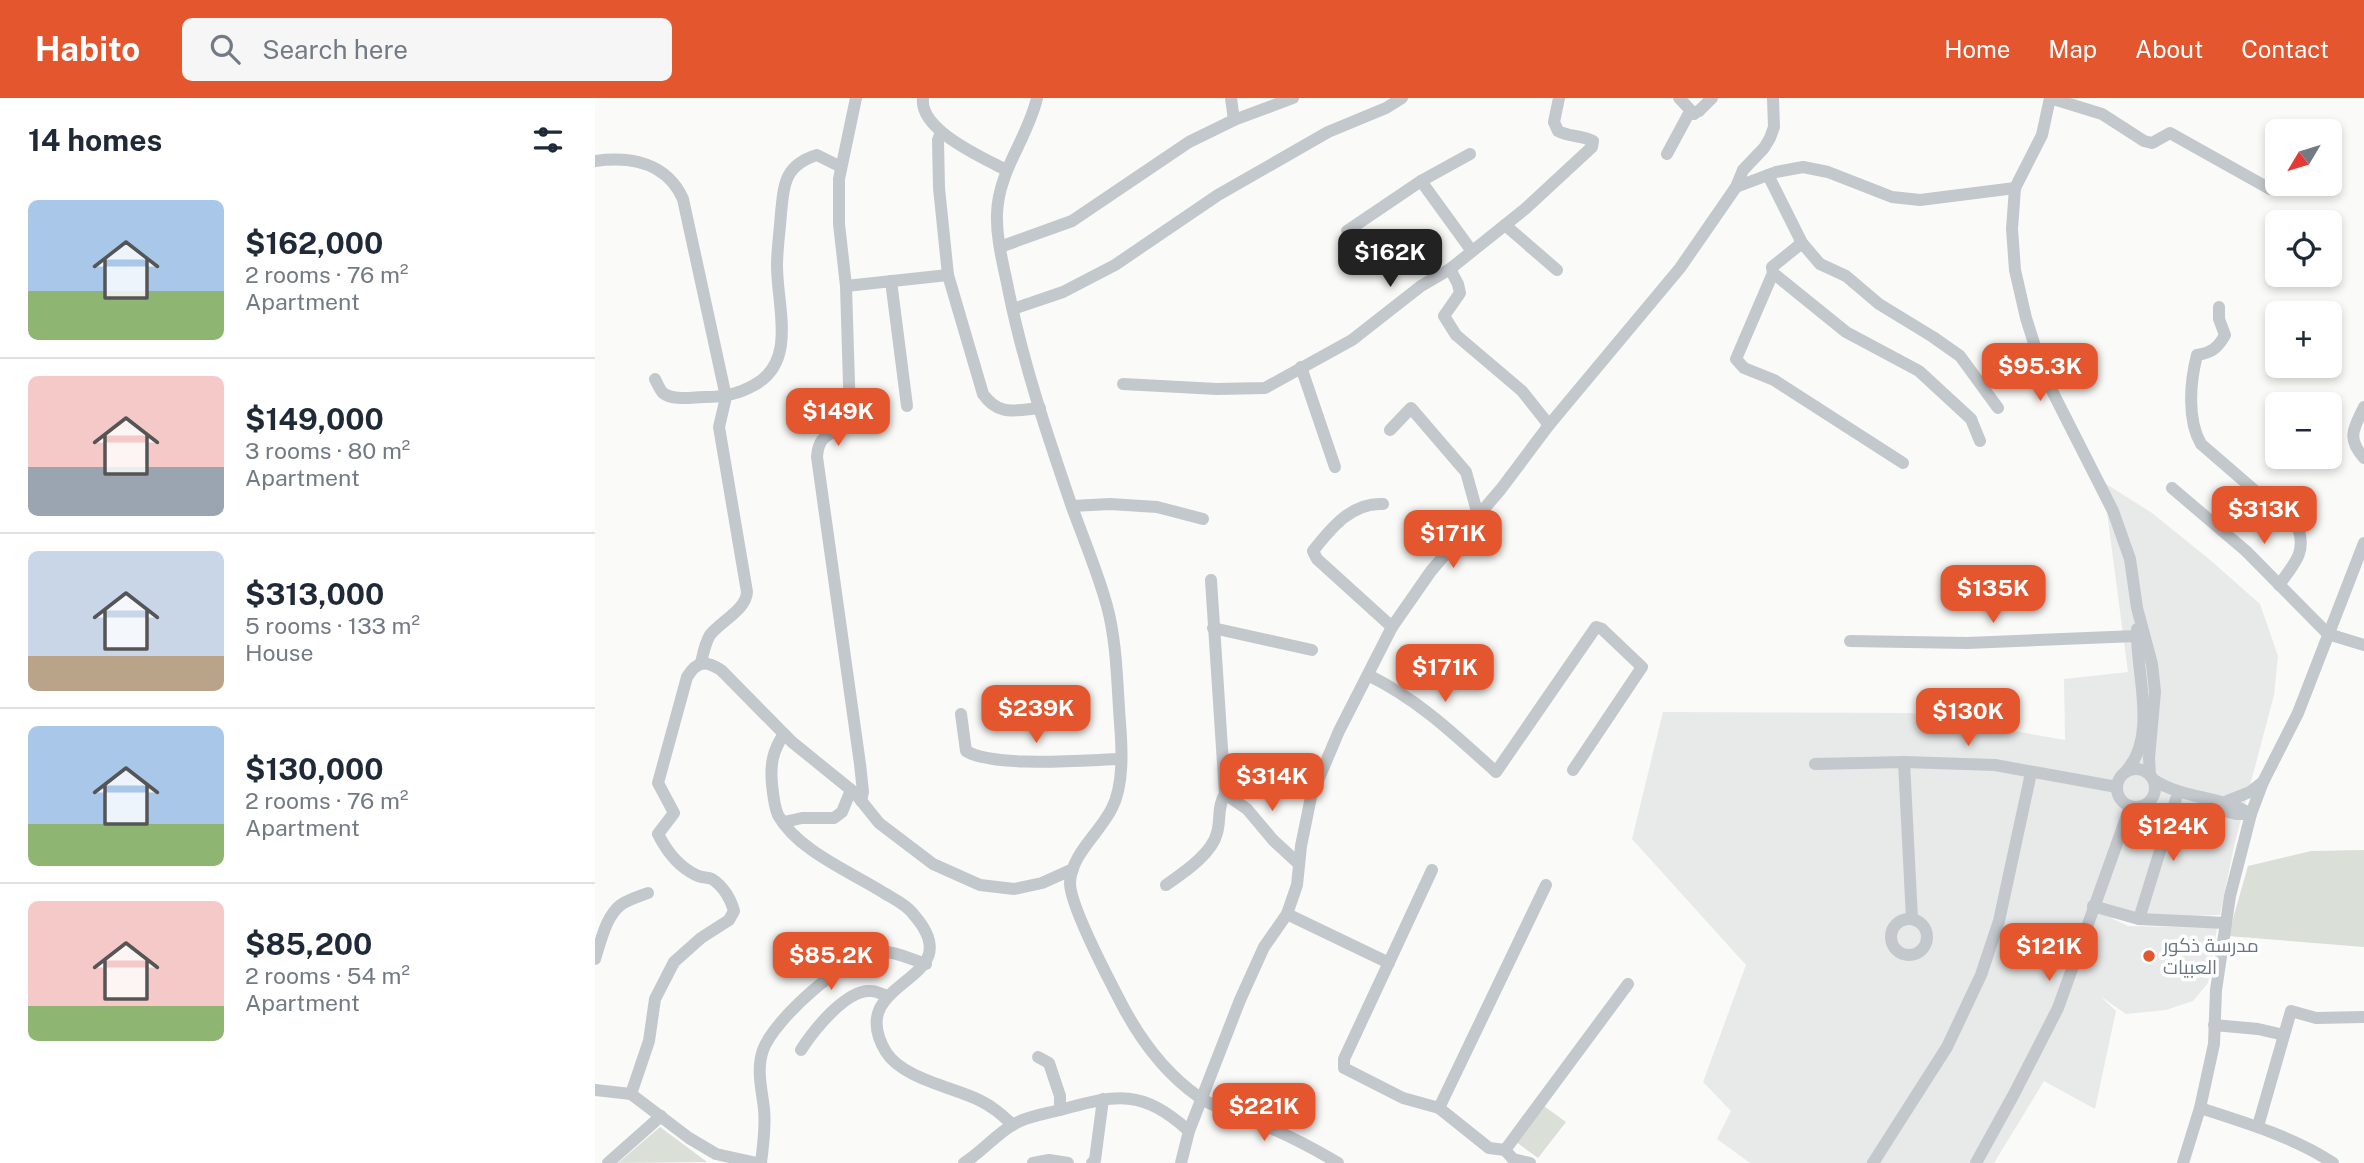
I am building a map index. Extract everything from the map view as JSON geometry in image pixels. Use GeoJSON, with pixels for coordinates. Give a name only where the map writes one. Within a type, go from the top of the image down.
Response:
{"type":"FeatureCollection","features":[{"type":"Feature","properties":{"kind":"street"},"geometry":{"type":"LineString","coordinates":[[856,98],[841,167],[838,223],[846,286],[850,417],[844,427],[824,437],[818,444],[817,457],[860,764],[863,792],[861,801]]}},
{"type":"Feature","properties":{"kind":"street"},"geometry":{"type":"LineString","coordinates":[[923,98],[922,108],[941,132],[1006,170]]}},
{"type":"Feature","properties":{"kind":"street"},"geometry":{"type":"LineString","coordinates":[[1037,98],[1029,125],[1006,170],[996,210],[1000,247],[1013,309],[1040,408],[1107,606],[1121,728],[1120,776],[1114,806],[1080,853],[1070,885],[1077,907],[1119,1000],[1159,1062],[1201,1099],[1286,1134],[1338,1163]]}},
{"type":"Feature","properties":{"kind":"street"},"geometry":{"type":"LineString","coordinates":[[1231,98],[1234,120]]}},
{"type":"Feature","properties":{"kind":"street"},"geometry":{"type":"LineString","coordinates":[[1000,247],[1072,221],[1189,142],[1234,120],[1293,98]]}},
{"type":"Feature","properties":{"kind":"street"},"geometry":{"type":"LineString","coordinates":[[1013,309],[1063,292],[1115,265],[1218,195],[1328,132],[1386,108],[1402,98]]}},
{"type":"Feature","properties":{"kind":"street"},"geometry":{"type":"LineString","coordinates":[[1123,384],[1217,389],[1265,388],[1352,340],[1421,286],[1450,269],[1525,209],[1592,147],[1593,141],[1558,131],[1554,122],[1559,98]]}},
{"type":"Feature","properties":{"kind":"street"},"geometry":{"type":"LineString","coordinates":[[1679,98],[1694,114]]}},
{"type":"Feature","properties":{"kind":"street"},"geometry":{"type":"LineString","coordinates":[[1667,154],[1688,115],[1707,105],[1712,98]]}},
{"type":"Feature","properties":{"kind":"street"},"geometry":{"type":"LineString","coordinates":[[1181,1163],[1189,1131],[1240,1000],[1264,947],[1287,914],[1297,884],[1311,797],[1339,731],[1392,627],[1431,571],[1680,268],[1736,187],[1743,170],[1770,138],[1774,127],[1770,98]]}},
{"type":"Feature","properties":{"kind":"street"},"geometry":{"type":"LineString","coordinates":[[2137,608],[2136,636],[2143,682],[2143,721],[2134,762],[2118,781],[2117,787],[2120,800],[2130,807],[2143,807],[2153,799],[2156,787],[2149,758],[2155,692],[2148,643],[2137,608],[2130,559],[2113,511],[2044,375],[2026,318],[2015,270],[2012,229],[2015,188],[2042,135],[2050,98],[2102,114],[2144,141],[2152,143],[2170,133],[2265,186]]}},
{"type":"Feature","properties":{"kind":"street"},"geometry":{"type":"LineString","coordinates":[[941,132],[938,140],[939,188],[948,275],[983,394],[990,405],[1001,411],[1040,408]]}},
{"type":"Feature","properties":{"kind":"street"},"geometry":{"type":"LineString","coordinates":[[1347,231],[1421,181],[1470,154]]}},
{"type":"Feature","properties":{"kind":"street"},"geometry":{"type":"LineString","coordinates":[[655,379],[663,393],[673,397],[726,397],[764,380],[774,370],[781,352],[777,265],[783,186],[791,170],[804,159],[817,155],[841,167]]}},
{"type":"Feature","properties":{"kind":"street"},"geometry":{"type":"LineString","coordinates":[[595,161],[616,158],[632,160],[666,173],[676,184],[683,199],[726,397],[719,427],[747,599],[708,638],[701,663]]}},
{"type":"Feature","properties":{"kind":"street"},"geometry":{"type":"LineString","coordinates":[[1736,187],[1768,175],[1803,167],[1828,172],[1892,197],[1920,200],[2015,188]]}},
{"type":"Feature","properties":{"kind":"street"},"geometry":{"type":"LineString","coordinates":[[1768,175],[1802,243],[1820,264],[1846,276],[1879,304],[1960,356],[1998,408]]}},
{"type":"Feature","properties":{"kind":"street"},"geometry":{"type":"LineString","coordinates":[[1421,181],[1471,250]]}},
{"type":"Feature","properties":{"kind":"street"},"geometry":{"type":"LineString","coordinates":[[1504,225],[1557,270]]}},
{"type":"Feature","properties":{"kind":"street"},"geometry":{"type":"LineString","coordinates":[[1802,243],[1772,267],[1773,274],[1736,359],[1744,368],[1774,380],[1903,463]]}},
{"type":"Feature","properties":{"kind":"street"},"geometry":{"type":"LineString","coordinates":[[1450,269],[1460,293],[1444,316],[1456,335],[1522,391],[1549,425]]}},
{"type":"Feature","properties":{"kind":"street"},"geometry":{"type":"LineString","coordinates":[[1773,274],[1846,332],[1919,371],[1971,419],[1980,441]]}},
{"type":"Feature","properties":{"kind":"street"},"geometry":{"type":"LineString","coordinates":[[846,286],[948,275]]}},
{"type":"Feature","properties":{"kind":"street"},"geometry":{"type":"LineString","coordinates":[[891,281],[907,406]]}},
{"type":"Feature","properties":{"kind":"street"},"geometry":{"type":"LineString","coordinates":[[2219,307],[2219,319],[2225,335],[2208,354],[2197,355],[2193,368],[2194,431],[2201,444],[2298,528],[2303,541],[2298,558],[2279,585]]}},
{"type":"Feature","properties":{"kind":"street"},"geometry":{"type":"LineString","coordinates":[[1301,367],[1335,467]]}},
{"type":"Feature","properties":{"kind":"street"},"geometry":{"type":"LineString","coordinates":[[2364,407],[2352,432],[2354,442],[2364,458]]}},
{"type":"Feature","properties":{"kind":"street"},"geometry":{"type":"LineString","coordinates":[[1390,429],[1411,408],[1466,472],[1478,515]]}},
{"type":"Feature","properties":{"kind":"street"},"geometry":{"type":"LineString","coordinates":[[2172,488],[2246,551],[2328,634],[2364,645]]}},
{"type":"Feature","properties":{"kind":"street"},"geometry":{"type":"LineString","coordinates":[[1383,504],[1369,503],[1342,518],[1314,551],[1317,559],[1392,627]]}},
{"type":"Feature","properties":{"kind":"street"},"geometry":{"type":"LineString","coordinates":[[1072,506],[1110,504],[1157,507],[1203,519]]}},
{"type":"Feature","properties":{"kind":"street"},"geometry":{"type":"LineString","coordinates":[[2183,1163],[2200,1108],[2214,1044],[2216,990],[2230,896],[2251,814],[2263,782],[2298,713],[2364,543]]}},
{"type":"Feature","properties":{"kind":"street"},"geometry":{"type":"LineString","coordinates":[[1166,885],[1197,864],[1217,835],[1219,810],[1225,794],[1211,580]]}},
{"type":"Feature","properties":{"kind":"street"},"geometry":{"type":"LineString","coordinates":[[1368,675],[1426,709],[1496,772],[1596,627],[1602,629],[1642,667],[1573,770]]}},
{"type":"Feature","properties":{"kind":"street"},"geometry":{"type":"LineString","coordinates":[[1213,628],[1312,650]]}},
{"type":"Feature","properties":{"kind":"street"},"geometry":{"type":"LineString","coordinates":[[1850,640],[1968,643],[2136,636]]}},
{"type":"Feature","properties":{"kind":"street"},"geometry":{"type":"LineString","coordinates":[[631,1094],[649,1041],[655,999],[674,962],[701,938],[729,920],[734,911],[723,890],[711,878],[697,876],[674,858],[658,834],[674,813],[659,783],[687,677],[694,666],[709,662],[721,670],[784,734],[851,790],[879,823],[933,864],[979,885],[1014,889],[1042,883],[1073,869]]}},
{"type":"Feature","properties":{"kind":"street"},"geometry":{"type":"LineString","coordinates":[[961,714],[966,751],[974,756],[1020,762],[1120,759]]}},
{"type":"Feature","properties":{"kind":"street"},"geometry":{"type":"LineString","coordinates":[[784,734],[773,749],[771,774],[773,798],[778,814],[801,842],[914,914],[929,940],[931,952],[926,964],[887,996],[877,1013],[877,1031],[885,1051],[894,1064],[919,1077],[979,1100],[995,1109],[1013,1125]]}},
{"type":"Feature","properties":{"kind":"street"},"geometry":{"type":"LineString","coordinates":[[1815,764],[1905,762],[1995,765],[2031,774],[2117,787]]}},
{"type":"Feature","properties":{"kind":"street"},"geometry":{"type":"LineString","coordinates":[[1905,762],[1912,919]]}},
{"type":"Feature","properties":{"kind":"street"},"geometry":{"type":"LineString","coordinates":[[2126,771],[2139,769],[2171,789],[2236,805],[2251,814]]}},
{"type":"Feature","properties":{"kind":"street"},"geometry":{"type":"LineString","coordinates":[[1874,1163],[1947,1047],[1981,975],[1999,921],[2031,774]]}},
{"type":"Feature","properties":{"kind":"street"},"geometry":{"type":"LineString","coordinates":[[2225,802],[2250,792],[2263,782]]}},
{"type":"Feature","properties":{"kind":"street"},"geometry":{"type":"LineString","coordinates":[[784,822],[802,818],[834,818],[842,812],[851,790]]}},
{"type":"Feature","properties":{"kind":"street"},"geometry":{"type":"LineString","coordinates":[[1225,794],[1247,809],[1273,840],[1299,864]]}},
{"type":"Feature","properties":{"kind":"street"},"geometry":{"type":"LineString","coordinates":[[2153,799],[2176,799],[2237,814],[2251,814]]}},
{"type":"Feature","properties":{"kind":"street"},"geometry":{"type":"LineString","coordinates":[[2139,919],[2176,799]]}},
{"type":"Feature","properties":{"kind":"street"},"geometry":{"type":"LineString","coordinates":[[1976,1163],[2058,1008],[2130,807]]}},
{"type":"Feature","properties":{"kind":"street"},"geometry":{"type":"LineString","coordinates":[[1432,870],[1344,1059],[1344,1068],[1403,1098],[1439,1108],[1489,1148],[1504,1150],[1513,1158],[1530,1163]]}},
{"type":"Feature","properties":{"kind":"street"},"geometry":{"type":"LineString","coordinates":[[1439,1108],[1546,885]]}},
{"type":"Feature","properties":{"kind":"street"},"geometry":{"type":"LineString","coordinates":[[595,959],[603,932],[615,911],[622,904],[649,893]]}},
{"type":"Feature","properties":{"kind":"street"},"geometry":{"type":"LineString","coordinates":[[2093,906],[2139,919],[2226,923]]}},
{"type":"Feature","properties":{"kind":"street"},"geometry":{"type":"LineString","coordinates":[[1287,914],[1388,963]]}},
{"type":"Feature","properties":{"kind":"street"},"geometry":{"type":"LineString","coordinates":[[595,1090],[631,1094],[689,1138],[716,1154],[759,1163],[765,1132],[759,1075],[763,1050],[782,1021],[804,998],[864,955],[882,951],[926,964]]}},
{"type":"Feature","properties":{"kind":"street"},"geometry":{"type":"LineString","coordinates":[[1504,1150],[1628,984]]}},
{"type":"Feature","properties":{"kind":"street"},"geometry":{"type":"LineString","coordinates":[[801,1050],[830,1013],[852,997],[870,990],[887,996]]}},
{"type":"Feature","properties":{"kind":"street"},"geometry":{"type":"LineString","coordinates":[[2258,1126],[2291,1011],[2316,1018],[2364,1017]]}},
{"type":"Feature","properties":{"kind":"street"},"geometry":{"type":"LineString","coordinates":[[2214,1025],[2257,1029],[2284,1035]]}},
{"type":"Feature","properties":{"kind":"street"},"geometry":{"type":"LineString","coordinates":[[1038,1057],[1049,1063],[1061,1096],[1061,1110]]}},
{"type":"Feature","properties":{"kind":"street"},"geometry":{"type":"LineString","coordinates":[[964,1163],[1013,1125],[1103,1099],[1127,1098],[1147,1103],[1168,1112],[1189,1131]]}},
{"type":"Feature","properties":{"kind":"street"},"geometry":{"type":"LineString","coordinates":[[1092,1163],[1095,1160],[1103,1099]]}},
{"type":"Feature","properties":{"kind":"street"},"geometry":{"type":"LineString","coordinates":[[2200,1108],[2258,1126],[2321,1154],[2333,1163]]}},
{"type":"Feature","properties":{"kind":"street"},"geometry":{"type":"LineString","coordinates":[[608,1163],[661,1116]]}},
{"type":"Feature","properties":{"kind":"street"},"geometry":{"type":"LineString","coordinates":[[1033,1163],[1049,1160],[1068,1163]]}},
{"type":"Feature","properties":{"kind":"shaded area"},"geometry":{"type":"Polygon","coordinates":[[[2103,482],[2152,513],[2260,604],[2278,656],[2274,695],[2234,846],[2220,915],[2111,918],[2128,926],[2217,928],[2208,983],[2193,1001],[2166,1010],[2126,1014],[2100,996],[2116,1011],[2095,1109],[2044,1081],[1994,1163],[1750,1163],[1717,1139],[1731,1111],[1703,1082],[1746,965],[1632,839],[1663,712],[1911,713],[2065,740],[2064,679],[2128,672],[2103,482]]]}},
{"type":"Feature","properties":{"kind":"shaded area"},"geometry":{"type":"Polygon","coordinates":[[[2364,850],[2364,947],[2228,936],[2248,866],[2311,851],[2364,850]]]}},
{"type":"Feature","properties":{"kind":"shaded area"},"geometry":{"type":"Polygon","coordinates":[[[1541,1104],[1566,1122],[1538,1158],[1515,1141],[1541,1104]]]}},
{"type":"Feature","properties":{"kind":"shaded area"},"geometry":{"type":"Polygon","coordinates":[[[660,1127],[707,1162],[618,1163],[660,1127]]]}},
{"type":"Feature","properties":{"kind":"place","name":"مدرسة ذكور العبيات"},"geometry":{"type":"Point","coordinates":[2149,956]}}]}
